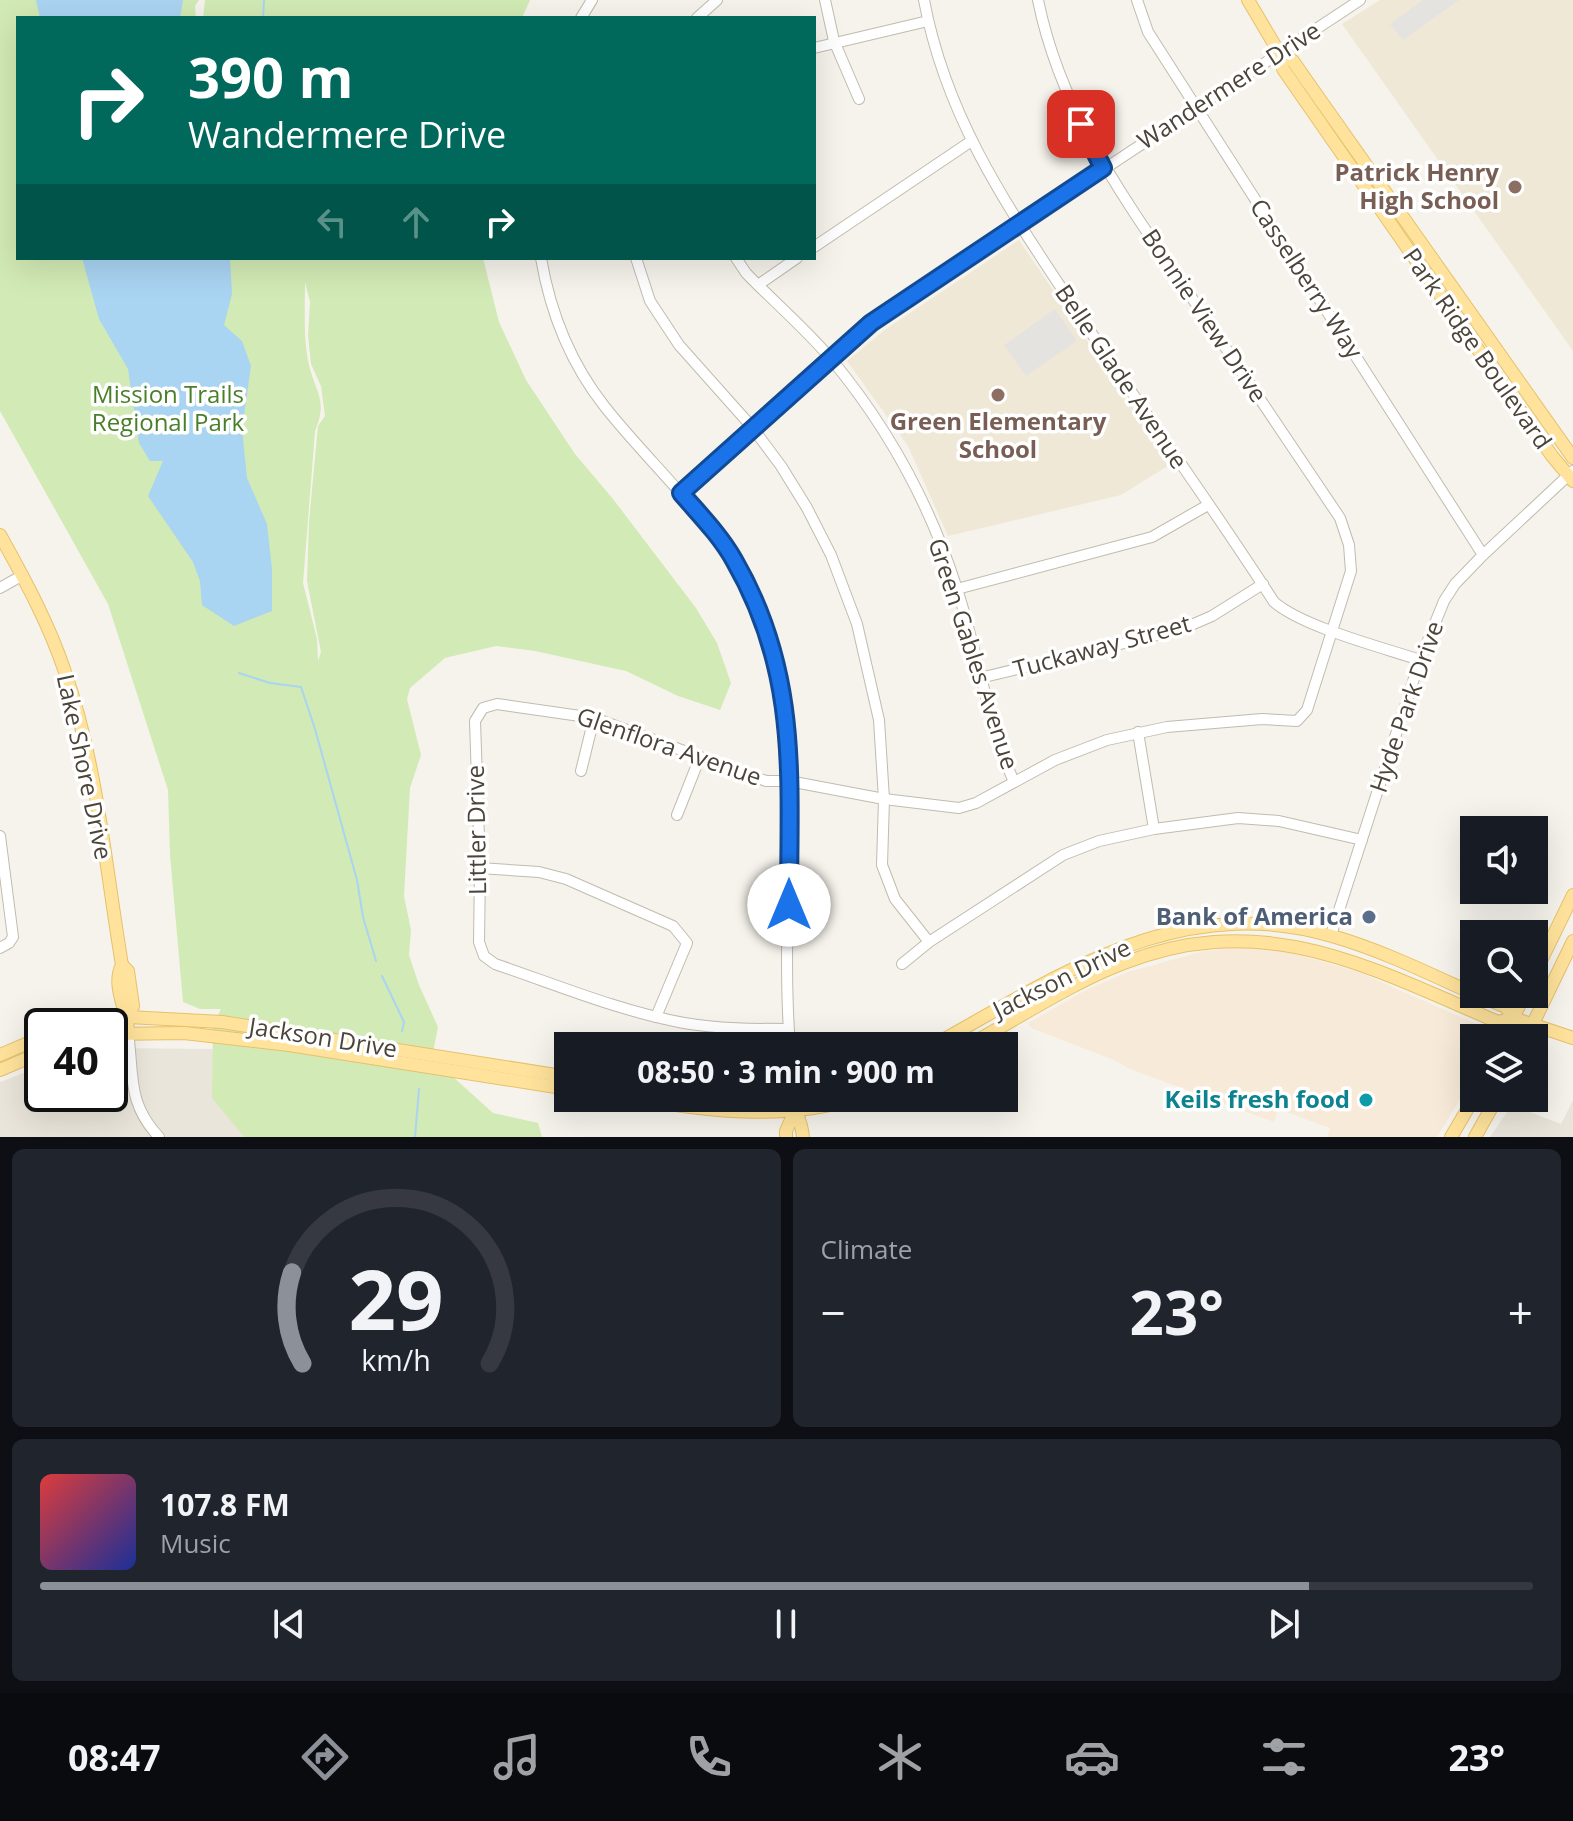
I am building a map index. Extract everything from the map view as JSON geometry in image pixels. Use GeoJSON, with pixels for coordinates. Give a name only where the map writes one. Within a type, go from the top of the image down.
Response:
{"type":"FeatureCollection","features":[{"type":"Feature","properties":{"kind":"main road","name":"Park Ridge Boulevard"},"geometry":{"type":"LineString","coordinates":[[1248,0],[1280,54],[1283,69],[1515,404],[1571,476]]}},
{"type":"Feature","properties":{"kind":"main road","name":"Park Ridge Boulevard"},"geometry":{"type":"LineString","coordinates":[[1280,54],[1293,61],[1573,458]]}},
{"type":"Feature","properties":{"kind":"main road","name":"Lake Shore Drive"},"geometry":{"type":"LineString","coordinates":[[0,535],[43,613],[66,674],[83,738],[122,965],[118,973],[122,1008]]}},
{"type":"Feature","properties":{"kind":"main road"},"geometry":{"type":"LineString","coordinates":[[1548,946],[1573,895]]}},
{"type":"Feature","properties":{"kind":"main road","name":"Jackson Drive"},"geometry":{"type":"LineString","coordinates":[[958,1032],[1097,956],[1159,934],[1229,924],[1267,925],[1331,935],[1460,988]]}},
{"type":"Feature","properties":{"kind":"main road"},"geometry":{"type":"LineString","coordinates":[[1296,946],[1331,935]]}},
{"type":"Feature","properties":{"kind":"main road","name":"Jackson Drive"},"geometry":{"type":"LineString","coordinates":[[992,1032],[1092,977],[1151,954],[1196,944],[1235,941],[1296,946],[1327,953],[1498,1022],[1513,1018],[1529,1024]]}},
{"type":"Feature","properties":{"kind":"main road"},"geometry":{"type":"LineString","coordinates":[[1327,953],[1348,941]]}},
{"type":"Feature","properties":{"kind":"main road"},"geometry":{"type":"LineString","coordinates":[[1532,1024],[1573,941]]}},
{"type":"Feature","properties":{"kind":"main road","name":"Jackson Drive"},"geometry":{"type":"LineString","coordinates":[[1507,1008],[1513,1018]]}},
{"type":"Feature","properties":{"kind":"main road"},"geometry":{"type":"LineString","coordinates":[[1510,1024],[1518,1008]]}},
{"type":"Feature","properties":{"kind":"main road","name":"Jackson Drive"},"geometry":{"type":"LineString","coordinates":[[128,1017],[222,1022],[554,1075]]}},
{"type":"Feature","properties":{"kind":"main road","name":"Jackson Drive"},"geometry":{"type":"LineString","coordinates":[[1548,1030],[1573,1038]]}},
{"type":"Feature","properties":{"kind":"main road","name":"Jackson Drive"},"geometry":{"type":"LineString","coordinates":[[128,1032],[184,1033],[289,1045],[554,1087]]}},
{"type":"Feature","properties":{"kind":"main road"},"geometry":{"type":"LineString","coordinates":[[0,1055],[24,1045]]}},
{"type":"Feature","properties":{"kind":"main road"},"geometry":{"type":"LineString","coordinates":[[0,1070],[24,1060]]}},
{"type":"Feature","properties":{"kind":"main road"},"geometry":{"type":"LineString","coordinates":[[725,1112],[777,1112]]}},
{"type":"Feature","properties":{"kind":"main road"},"geometry":{"type":"LineString","coordinates":[[786,1137],[792,1112]]}},
{"type":"Feature","properties":{"kind":"main road"},"geometry":{"type":"LineString","coordinates":[[797,1112],[803,1137]]}},
{"type":"Feature","properties":{"kind":"main road"},"geometry":{"type":"LineString","coordinates":[[1451,1137],[1466,1112]]}},
{"type":"Feature","properties":{"kind":"main road"},"geometry":{"type":"LineString","coordinates":[[1475,1137],[1489,1112]]}},
{"type":"Feature","properties":{"kind":"street"},"geometry":{"type":"LineString","coordinates":[[699,16],[717,0]]}},
{"type":"Feature","properties":{"kind":"street"},"geometry":{"type":"LineString","coordinates":[[825,0],[834,41],[859,99]]}},
{"type":"Feature","properties":{"kind":"street","name":"Belle Glade Avenue"},"geometry":{"type":"LineString","coordinates":[[924,0],[936,57],[970,142],[1019,224],[1274,602],[1283,610],[1332,630],[1420,660]]}},
{"type":"Feature","properties":{"kind":"street","name":"Bonnie View Drive"},"geometry":{"type":"LineString","coordinates":[[1038,0],[1045,38],[1070,102],[1103,168],[1340,518],[1349,545],[1351,571],[1332,630]]}},
{"type":"Feature","properties":{"kind":"street","name":"Casselberry Way"},"geometry":{"type":"LineString","coordinates":[[1137,0],[1148,32],[1483,555]]}},
{"type":"Feature","properties":{"kind":"street","name":"Wandermere Drive"},"geometry":{"type":"LineString","coordinates":[[681,493],[871,323],[1360,0]]}},
{"type":"Feature","properties":{"kind":"street"},"geometry":{"type":"LineString","coordinates":[[816,47],[928,21]]}},
{"type":"Feature","properties":{"kind":"street"},"geometry":{"type":"LineString","coordinates":[[816,246],[970,142]]}},
{"type":"Feature","properties":{"kind":"street"},"geometry":{"type":"LineString","coordinates":[[541,260],[564,337],[581,369],[604,406],[725,546],[760,612],[783,689],[789,744],[788,1032]]}},
{"type":"Feature","properties":{"kind":"street"},"geometry":{"type":"LineString","coordinates":[[637,260],[650,301],[679,345],[752,427],[807,508],[831,555],[857,624],[879,720],[884,799],[882,865],[895,899],[929,942]]}},
{"type":"Feature","properties":{"kind":"street","name":"Green Gables Avenue"},"geometry":{"type":"LineString","coordinates":[[738,260],[830,358],[879,422],[907,467],[957,589],[997,744],[1014,782]]}},
{"type":"Feature","properties":{"kind":"street"},"geometry":{"type":"LineString","coordinates":[[758,285],[794,260]]}},
{"type":"Feature","properties":{"kind":"street","name":"Hyde Park Drive"},"geometry":{"type":"LineString","coordinates":[[1331,935],[1420,660],[1444,601],[1455,584],[1483,555],[1571,476]]}},
{"type":"Feature","properties":{"kind":"street"},"geometry":{"type":"LineString","coordinates":[[957,589],[1152,537],[1208,505]]}},
{"type":"Feature","properties":{"kind":"street"},"geometry":{"type":"LineString","coordinates":[[0,588],[23,575]]}},
{"type":"Feature","properties":{"kind":"street","name":"Tuckaway Street"},"geometry":{"type":"LineString","coordinates":[[980,678],[1182,629],[1221,612],[1263,584]]}},
{"type":"Feature","properties":{"kind":"street","name":"Glenflora Avenue"},"geometry":{"type":"LineString","coordinates":[[497,704],[594,718],[766,781],[789,781],[884,799],[959,808],[976,803],[1055,760],[1138,732],[1262,719],[1297,721],[1307,710],[1332,630]]}},
{"type":"Feature","properties":{"kind":"street","name":"Littler Drive"},"geometry":{"type":"LineString","coordinates":[[497,704],[483,708],[475,721],[479,942],[484,956],[495,964],[656,1017]]}},
{"type":"Feature","properties":{"kind":"street"},"geometry":{"type":"LineString","coordinates":[[581,771],[594,718]]}},
{"type":"Feature","properties":{"kind":"street"},"geometry":{"type":"LineString","coordinates":[[1138,732],[1154,829]]}},
{"type":"Feature","properties":{"kind":"street"},"geometry":{"type":"LineString","coordinates":[[677,815],[700,757]]}},
{"type":"Feature","properties":{"kind":"street"},"geometry":{"type":"LineString","coordinates":[[902,964],[929,942],[1063,855],[1099,841],[1154,829],[1238,818],[1279,821],[1362,840]]}},
{"type":"Feature","properties":{"kind":"street"},"geometry":{"type":"LineString","coordinates":[[0,836],[13,937],[2,947]]}},
{"type":"Feature","properties":{"kind":"street"},"geometry":{"type":"LineString","coordinates":[[480,868],[554,875],[673,926],[687,943],[656,1017],[687,1024],[788,1029]]}},
{"type":"Feature","properties":{"kind":"street","name":"Lake Shore Drive"},"geometry":{"type":"LineString","coordinates":[[128,1032],[135,1097],[144,1121],[159,1137]]}},
{"type":"Feature","properties":{"kind":"shaded area","name":"Patrick Henry High School"},"geometry":{"type":"Polygon","coordinates":[[[1380,0],[1573,0],[1573,351],[1342,24],[1380,0]]]}},
{"type":"Feature","properties":{"kind":"shaded area"},"geometry":{"type":"Polygon","coordinates":[[[1423,0],[1459,0],[1403,40],[1390,24],[1423,0]]]}},
{"type":"Feature","properties":{"kind":"shaded area","name":"Green Elementary School"},"geometry":{"type":"Polygon","coordinates":[[[1019,240],[1171,464],[1121,495],[948,536],[908,446],[847,361],[886,329],[1019,240]]]}},
{"type":"Feature","properties":{"kind":"shaded area"},"geometry":{"type":"Polygon","coordinates":[[[1055,309],[1077,341],[1026,376],[1004,345],[1055,309]]]}},
{"type":"Feature","properties":{"kind":"shaded area"},"geometry":{"type":"Polygon","coordinates":[[[1245,947],[1288,952],[1356,971],[1476,1024],[1460,1024],[1460,1099],[1437,1137],[1327,1137],[1330,1128],[1278,1109],[1274,1122],[1130,1069],[1031,1028],[1028,1023],[1088,989],[1128,972],[1204,951],[1245,947]]]}},
{"type":"Feature","properties":{"kind":"shaded area"},"geometry":{"type":"Polygon","coordinates":[[[128,1048],[213,1049],[213,1098],[244,1137],[0,1137],[0,1082],[24,1073],[24,1112],[128,1112],[128,1048]]]}},
{"type":"Feature","properties":{"kind":"shaded area"},"geometry":{"type":"Polygon","coordinates":[[[1573,1100],[1573,1137],[1490,1137],[1507,1112],[1530,1112],[1561,1124],[1573,1100]]]}},
{"type":"Feature","properties":{"kind":"green space","name":"Mission Trails Regional Park"},"geometry":{"type":"Polygon","coordinates":[[[0,0],[199,0],[195,6],[196,16],[16,16],[16,260],[484,260],[499,322],[526,380],[575,454],[696,608],[717,643],[731,683],[720,710],[678,696],[626,671],[535,651],[496,646],[445,658],[410,688],[407,699],[421,755],[410,788],[404,896],[411,930],[409,955],[438,1027],[432,1058],[493,1113],[538,1123],[542,1137],[244,1137],[212,1098],[213,1025],[221,1009],[200,1009],[183,1002],[170,855],[168,790],[108,604],[0,411],[0,0]],[[305,282],[307,355],[320,397],[321,412],[315,431],[303,583],[317,639],[318,661],[321,652],[307,581],[318,426],[325,416],[321,386],[311,364],[308,336],[310,302],[305,282]]]}},
{"type":"Feature","properties":{"kind":"green space"},"geometry":{"type":"Polygon","coordinates":[[[205,0],[530,0],[523,16],[203,16],[205,0]]]}},
{"type":"Feature","properties":{"kind":"water"},"geometry":{"type":"Polygon","coordinates":[[[36,0],[183,0],[180,16],[40,16],[36,0]]]}},
{"type":"Feature","properties":{"kind":"water"},"geometry":{"type":"Polygon","coordinates":[[[83,260],[230,260],[232,294],[224,325],[242,341],[251,366],[242,429],[247,478],[267,524],[272,569],[272,611],[234,626],[202,605],[200,581],[193,562],[148,496],[163,461],[150,461],[139,443],[128,369],[99,319],[83,260]]]}},
{"type":"Feature","properties":{"kind":"waterway"},"geometry":{"type":"LineString","coordinates":[[263,16],[264,0]]}},
{"type":"Feature","properties":{"kind":"waterway"},"geometry":{"type":"LineString","coordinates":[[239,673],[270,683],[301,687],[357,880],[363,917],[376,961]]}},
{"type":"Feature","properties":{"kind":"waterway"},"geometry":{"type":"LineString","coordinates":[[382,976],[404,1022],[402,1031]]}},
{"type":"Feature","properties":{"kind":"waterway"},"geometry":{"type":"LineString","coordinates":[[415,1137],[419,1089]]}},
{"type":"Feature","properties":{"kind":"place","name":"Patrick Henry High School"},"geometry":{"type":"Point","coordinates":[1515,187]}},
{"type":"Feature","properties":{"kind":"place","name":"Green Elementary School"},"geometry":{"type":"Point","coordinates":[998,395]}},
{"type":"Feature","properties":{"kind":"place","name":"Bank of America"},"geometry":{"type":"Point","coordinates":[1369,917]}},
{"type":"Feature","properties":{"kind":"place","name":"Keils fresh food"},"geometry":{"type":"Point","coordinates":[1366,1100]}},
{"type":"Feature","properties":{"kind":"route"},"geometry":{"type":"LineString","coordinates":[[789,905],[789,744],[783,689],[773,648],[760,612],[734,560],[681,493],[871,323],[1103,168],[1081,124]]}}]}
